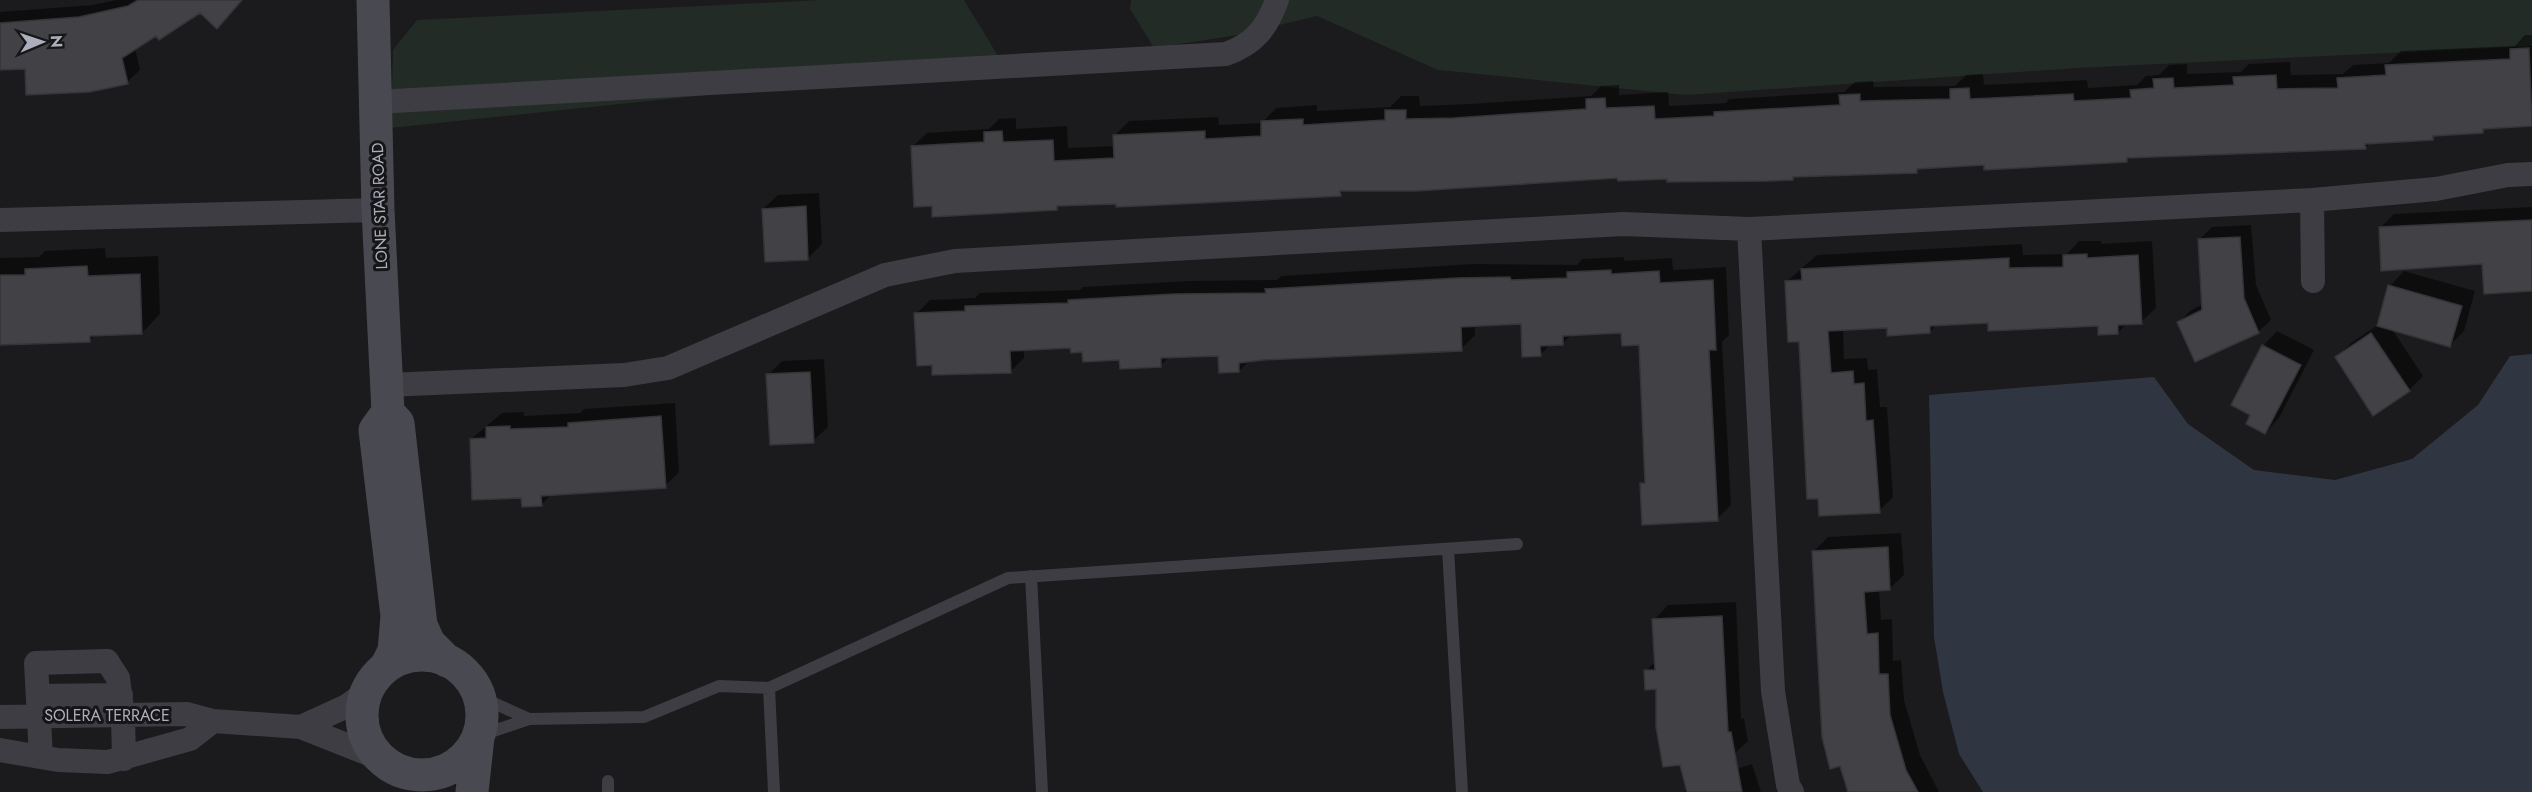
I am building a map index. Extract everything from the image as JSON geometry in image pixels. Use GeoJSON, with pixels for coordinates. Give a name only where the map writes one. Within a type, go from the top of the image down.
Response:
{"type":"FeatureCollection","features":[{"type":"Feature","properties":{"kind":"street","name":"LONE STAR ROAD"},"geometry":{"type":"LineString","coordinates":[[373,0],[378,210],[387,399],[398,423],[421,626],[429,643],[447,661]]}},
{"type":"Feature","properties":{"kind":"street"},"geometry":{"type":"LineString","coordinates":[[376,102],[1226,54],[1246,47],[1270,20],[1277,0]]}},
{"type":"Feature","properties":{"kind":"street"},"geometry":{"type":"LineString","coordinates":[[387,399],[624,375],[668,368],[885,275],[955,261],[1623,225],[1749,229],[2312,200],[2436,189],[2508,175],[2532,174]]}},
{"type":"Feature","properties":{"kind":"street"},"geometry":{"type":"LineString","coordinates":[[2312,200],[2313,281]]}},
{"type":"Feature","properties":{"kind":"street"},"geometry":{"type":"LineString","coordinates":[[0,220],[378,210]]}},
{"type":"Feature","properties":{"kind":"street"},"geometry":{"type":"LineString","coordinates":[[1749,229],[1773,691],[1788,785],[1792,792]]}},
{"type":"Feature","properties":{"kind":"street","name":"LONE STAR ROAD"},"geometry":{"type":"LineString","coordinates":[[376,679],[394,651],[397,616],[375,430],[387,399]]}},
{"type":"Feature","properties":{"kind":"street"},"geometry":{"type":"LineString","coordinates":[[472,792],[481,715],[478,696],[466,675],[447,661],[432,656],[416,656],[400,659],[376,679],[362,722],[365,737],[390,773],[425,776],[442,772],[458,764],[470,751],[478,736]]}},
{"type":"Feature","properties":{"kind":"street"},"geometry":{"type":"LineString","coordinates":[[41,757],[36,663],[107,662],[118,678],[122,705],[123,759]]}},
{"type":"Feature","properties":{"kind":"street","name":"SOLERA TERRACE"},"geometry":{"type":"LineString","coordinates":[[301,727],[347,706],[376,679]]}},
{"type":"Feature","properties":{"kind":"street","name":"SOLERA TERRACE"},"geometry":{"type":"LineString","coordinates":[[0,717],[39,705],[122,705],[187,714],[213,721],[301,727],[390,773]]}},
{"type":"Feature","properties":{"kind":"street","name":"SOLERA TERRACE"},"geometry":{"type":"LineString","coordinates":[[0,750],[84,763],[123,759],[190,739],[213,721]]}},
{"type":"Feature","properties":{"kind":"lane"},"geometry":{"type":"LineString","coordinates":[[478,736],[529,719],[644,717],[719,687],[770,688],[1008,578],[1516,544]]}},
{"type":"Feature","properties":{"kind":"lane"},"geometry":{"type":"LineString","coordinates":[[1448,549],[1462,792]]}},
{"type":"Feature","properties":{"kind":"lane"},"geometry":{"type":"LineString","coordinates":[[1031,576],[1042,792]]}},
{"type":"Feature","properties":{"kind":"lane"},"geometry":{"type":"LineString","coordinates":[[770,688],[774,792]]}},
{"type":"Feature","properties":{"kind":"lane"},"geometry":{"type":"LineString","coordinates":[[478,696],[529,719]]}},
{"type":"Feature","properties":{"kind":"shaded area"},"geometry":{"type":"Polygon","coordinates":[[[820,0],[964,0],[1003,64],[391,128],[393,50],[417,20],[820,0]]]}},
{"type":"Feature","properties":{"kind":"shaded area"},"geometry":{"type":"Polygon","coordinates":[[[1131,0],[2532,0],[2532,46],[2078,68],[1686,95],[1438,70],[1317,16],[1238,35],[1154,48],[1130,9],[1131,0]]]}},
{"type":"Feature","properties":{"kind":"shaded area"},"geometry":{"type":"Polygon","coordinates":[[[2532,354],[2532,792],[1983,792],[1959,754],[1943,692],[1934,637],[1929,395],[2154,377],[2188,424],[2254,470],[2335,480],[2412,459],[2478,405],[2510,356],[2532,354]]]}},
{"type":"Feature","properties":{"kind":"building"},"geometry":{"type":"Polygon","coordinates":[[[138,0],[242,0],[217,29],[200,13],[159,40],[156,36],[122,58],[128,84],[90,92],[26,95],[25,69],[0,70],[0,23],[79,17],[128,6],[138,0]]]}},
{"type":"Feature","properties":{"kind":"building"},"geometry":{"type":"Polygon","coordinates":[[[2529,48],[2532,126],[2483,129],[2483,133],[2433,136],[2433,140],[2365,144],[2366,149],[2127,158],[2127,162],[1984,170],[1984,165],[1917,169],[1917,173],[1793,177],[1793,180],[1667,182],[1667,179],[1618,181],[1617,178],[1416,191],[1340,191],[1341,196],[1116,207],[1116,204],[1057,206],[1057,210],[932,217],[932,206],[914,207],[911,146],[984,142],[984,132],[1002,131],[1003,142],[1053,140],[1054,161],[1114,158],[1113,135],[1205,131],[1205,139],[1261,136],[1261,121],[1303,119],[1303,125],[1385,120],[1385,110],[1406,110],[1406,119],[1454,118],[1586,109],[1586,99],[1605,98],[1606,108],[1654,106],[1655,119],[1714,116],[1714,112],[1840,105],[1839,95],[1860,94],[1860,101],[1950,99],[1950,89],[1969,88],[1970,99],[2073,94],[2074,101],[2131,98],[2130,90],[2154,88],[2153,79],[2173,78],[2174,88],[2234,85],[2233,77],[2276,75],[2277,89],[2338,88],[2337,78],[2386,75],[2385,65],[2510,59],[2510,49],[2529,48]]]}},
{"type":"Feature","properties":{"kind":"building"},"geometry":{"type":"Polygon","coordinates":[[[806,206],[808,260],[765,262],[762,209],[806,206]]]}},
{"type":"Feature","properties":{"kind":"building"},"geometry":{"type":"Polygon","coordinates":[[[2532,220],[2532,291],[2484,294],[2482,264],[2381,271],[2379,227],[2532,220]]]}},
{"type":"Feature","properties":{"kind":"building"},"geometry":{"type":"Polygon","coordinates":[[[2240,237],[2244,298],[2259,333],[2195,362],[2177,322],[2202,310],[2198,239],[2240,237]]]}},
{"type":"Feature","properties":{"kind":"building"},"geometry":{"type":"Polygon","coordinates":[[[2087,254],[2087,258],[2138,255],[2142,324],[2118,325],[2118,334],[2098,335],[2098,326],[1988,331],[1988,323],[1930,326],[1930,333],[1887,336],[1887,328],[1828,331],[1831,373],[1853,371],[1854,384],[1864,383],[1866,421],[1873,420],[1880,513],[1819,516],[1818,499],[1807,499],[1799,342],[1788,342],[1785,281],[1802,280],[1801,269],[2009,258],[2009,268],[2063,267],[2063,255],[2087,254]]]}},
{"type":"Feature","properties":{"kind":"building"},"geometry":{"type":"Polygon","coordinates":[[[87,266],[88,276],[140,274],[142,334],[90,336],[90,342],[0,345],[0,275],[25,275],[25,269],[87,266]]]}},
{"type":"Feature","properties":{"kind":"building"},"geometry":{"type":"Polygon","coordinates":[[[1611,270],[1611,274],[1659,271],[1660,283],[1713,280],[1716,350],[1709,350],[1718,521],[1642,525],[1640,483],[1645,483],[1639,345],[1622,346],[1621,333],[1563,336],[1563,345],[1540,346],[1541,356],[1522,357],[1521,324],[1461,327],[1462,351],[1263,360],[1239,363],[1239,372],[1219,373],[1218,356],[1161,358],[1161,367],[1120,369],[1119,360],[1083,362],[1082,352],[1071,353],[1070,348],[1010,351],[1011,373],[932,375],[932,365],[917,366],[914,313],[965,311],[965,306],[1068,303],[1068,300],[1174,294],[1266,293],[1265,289],[1458,278],[1510,277],[1511,280],[1567,278],[1567,272],[1611,270]]]}},
{"type":"Feature","properties":{"kind":"building"},"geometry":{"type":"Polygon","coordinates":[[[2388,285],[2462,306],[2450,347],[2377,326],[2388,285]]]}},
{"type":"Feature","properties":{"kind":"building"},"geometry":{"type":"Polygon","coordinates":[[[2371,333],[2410,391],[2373,416],[2335,357],[2371,333]]]}},
{"type":"Feature","properties":{"kind":"building"},"geometry":{"type":"Polygon","coordinates":[[[2262,345],[2301,365],[2265,434],[2246,424],[2250,415],[2231,405],[2262,345]]]}},
{"type":"Feature","properties":{"kind":"building"},"geometry":{"type":"Polygon","coordinates":[[[810,372],[814,443],[770,445],[766,374],[810,372]]]}},
{"type":"Feature","properties":{"kind":"building"},"geometry":{"type":"Polygon","coordinates":[[[661,416],[666,488],[541,496],[542,506],[522,507],[521,498],[472,500],[470,439],[486,438],[486,427],[510,426],[510,429],[568,427],[568,423],[661,416]]]}},
{"type":"Feature","properties":{"kind":"building"},"geometry":{"type":"Polygon","coordinates":[[[1888,547],[1890,590],[1864,592],[1867,634],[1878,633],[1879,674],[1888,674],[1890,715],[1906,770],[1918,792],[1848,792],[1840,766],[1830,769],[1822,737],[1812,551],[1888,547]]]}},
{"type":"Feature","properties":{"kind":"building"},"geometry":{"type":"Polygon","coordinates":[[[1722,616],[1728,732],[1731,732],[1742,792],[1687,792],[1680,765],[1663,767],[1656,727],[1656,689],[1645,690],[1644,670],[1655,670],[1652,619],[1722,616]]]}}]}
